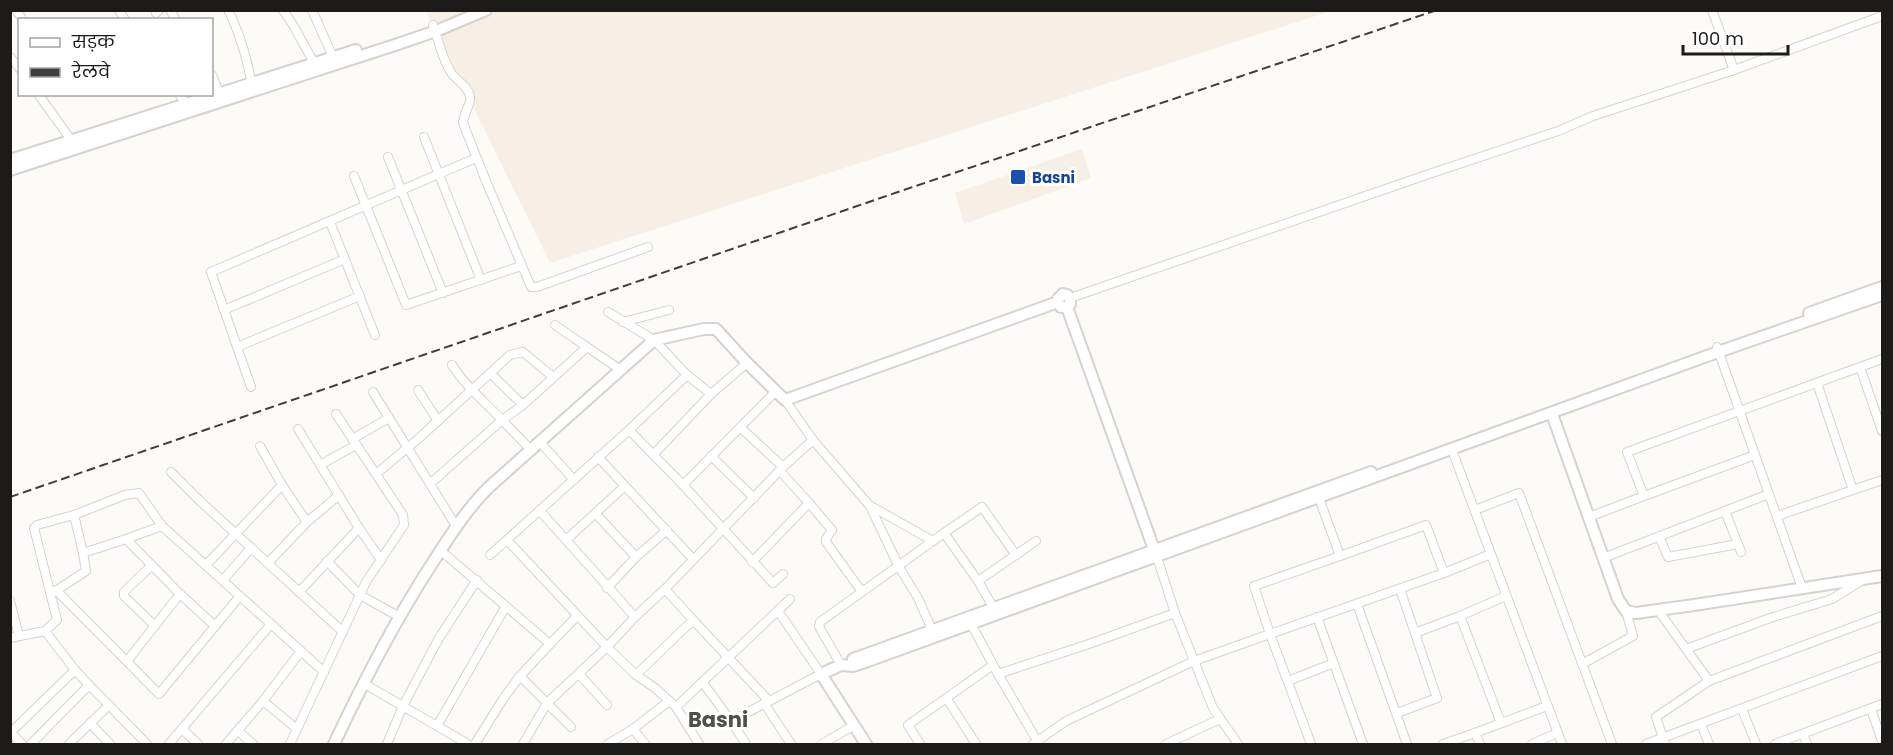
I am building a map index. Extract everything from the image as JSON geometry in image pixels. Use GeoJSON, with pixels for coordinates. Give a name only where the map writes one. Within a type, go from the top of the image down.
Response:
{"type":"FeatureCollection","features":[{"type":"Feature","properties":{"kind":"street"},"geometry":{"type":"LineString","coordinates":[[228,10],[237,26],[248,57],[253,86]]}},
{"type":"Feature","properties":{"kind":"street"},"geometry":{"type":"LineString","coordinates":[[283,10],[314,63]]}},
{"type":"Feature","properties":{"kind":"street"},"geometry":{"type":"LineString","coordinates":[[312,10],[333,57]]}},
{"type":"Feature","properties":{"kind":"street"},"geometry":{"type":"LineString","coordinates":[[213,94],[253,86],[314,63],[435,28],[466,10]]}},
{"type":"Feature","properties":{"kind":"street"},"geometry":{"type":"LineString","coordinates":[[10,160],[74,144],[486,10]]}},
{"type":"Feature","properties":{"kind":"street"},"geometry":{"type":"LineString","coordinates":[[1712,10],[1734,70]]}},
{"type":"Feature","properties":{"kind":"street"},"geometry":{"type":"LineString","coordinates":[[785,400],[1593,116],[1734,70],[1882,16]]}},
{"type":"Feature","properties":{"kind":"street"},"geometry":{"type":"LineString","coordinates":[[435,28],[452,73],[467,89],[470,96],[463,115],[463,123],[531,287],[537,287],[648,247]]}},
{"type":"Feature","properties":{"kind":"street"},"geometry":{"type":"LineString","coordinates":[[213,78],[219,93]]}},
{"type":"Feature","properties":{"kind":"street"},"geometry":{"type":"LineString","coordinates":[[39,96],[74,144]]}},
{"type":"Feature","properties":{"kind":"street"},"geometry":{"type":"LineString","coordinates":[[10,170],[182,99],[200,96]]}},
{"type":"Feature","properties":{"kind":"street"},"geometry":{"type":"LineString","coordinates":[[424,137],[481,280]]}},
{"type":"Feature","properties":{"kind":"street"},"geometry":{"type":"LineString","coordinates":[[388,157],[443,292]]}},
{"type":"Feature","properties":{"kind":"street"},"geometry":{"type":"LineString","coordinates":[[251,387],[211,272],[476,158]]}},
{"type":"Feature","properties":{"kind":"street"},"geometry":{"type":"LineString","coordinates":[[354,176],[406,305],[521,266]]}},
{"type":"Feature","properties":{"kind":"street"},"geometry":{"type":"LineString","coordinates":[[330,222],[375,335]]}},
{"type":"Feature","properties":{"kind":"street"},"geometry":{"type":"LineString","coordinates":[[224,310],[345,259]]}},
{"type":"Feature","properties":{"kind":"street"},"geometry":{"type":"LineString","coordinates":[[1293,504],[1319,498],[1552,414],[1882,286]]}},
{"type":"Feature","properties":{"kind":"street"},"geometry":{"type":"LineString","coordinates":[[844,665],[853,666],[868,661],[1156,553],[1717,350],[1882,295]]}},
{"type":"Feature","properties":{"kind":"street"},"geometry":{"type":"LineString","coordinates":[[237,347],[360,296]]}},
{"type":"Feature","properties":{"kind":"street"},"geometry":{"type":"LineString","coordinates":[[1065,302],[1156,553],[1175,613],[1212,708],[1238,744]]}},
{"type":"Feature","properties":{"kind":"street"},"geometry":{"type":"LineString","coordinates":[[623,322],[669,310]]}},
{"type":"Feature","properties":{"kind":"street"},"geometry":{"type":"LineString","coordinates":[[608,312],[654,340],[687,375],[711,394]]}},
{"type":"Feature","properties":{"kind":"street"},"geometry":{"type":"LineString","coordinates":[[555,325],[621,370]]}},
{"type":"Feature","properties":{"kind":"street"},"geometry":{"type":"LineString","coordinates":[[334,744],[398,616],[456,526],[475,501],[654,340],[704,329],[716,329],[785,400],[813,440],[869,505],[899,567],[918,598],[932,630]]}},
{"type":"Feature","properties":{"kind":"street"},"geometry":{"type":"LineString","coordinates":[[430,483],[502,420],[523,405],[586,347]]}},
{"type":"Feature","properties":{"kind":"street"},"geometry":{"type":"LineString","coordinates":[[1717,350],[1802,588]]}},
{"type":"Feature","properties":{"kind":"street"},"geometry":{"type":"LineString","coordinates":[[376,474],[510,355],[523,352],[553,377]]}},
{"type":"Feature","properties":{"kind":"street"},"geometry":{"type":"LineString","coordinates":[[1644,496],[1627,452],[1882,359]]}},
{"type":"Feature","properties":{"kind":"street"},"geometry":{"type":"LineString","coordinates":[[654,454],[711,394],[747,363]]}},
{"type":"Feature","properties":{"kind":"street"},"geometry":{"type":"LineString","coordinates":[[452,365],[462,381],[473,389],[502,420],[574,480]]}},
{"type":"Feature","properties":{"kind":"street"},"geometry":{"type":"LineString","coordinates":[[1860,367],[1882,431]]}},
{"type":"Feature","properties":{"kind":"street"},"geometry":{"type":"LineString","coordinates":[[490,373],[523,405]]}},
{"type":"Feature","properties":{"kind":"street"},"geometry":{"type":"LineString","coordinates":[[490,555],[508,541],[687,375]]}},
{"type":"Feature","properties":{"kind":"street"},"geometry":{"type":"LineString","coordinates":[[1817,383],[1853,490]]}},
{"type":"Feature","properties":{"kind":"street"},"geometry":{"type":"LineString","coordinates":[[418,390],[438,421]]}},
{"type":"Feature","properties":{"kind":"street"},"geometry":{"type":"LineString","coordinates":[[373,392],[456,526]]}},
{"type":"Feature","properties":{"kind":"street"},"geometry":{"type":"LineString","coordinates":[[683,485],[775,392]]}},
{"type":"Feature","properties":{"kind":"street"},"geometry":{"type":"LineString","coordinates":[[290,744],[366,582],[404,525],[403,515],[336,414]]}},
{"type":"Feature","properties":{"kind":"street"},"geometry":{"type":"LineString","coordinates":[[1552,414],[1618,599],[1626,611],[1633,636],[1582,664]]}},
{"type":"Feature","properties":{"kind":"street"},"geometry":{"type":"LineString","coordinates":[[320,465],[389,418]]}},
{"type":"Feature","properties":{"kind":"street"},"geometry":{"type":"LineString","coordinates":[[741,428],[782,469],[831,529],[826,542],[862,592]]}},
{"type":"Feature","properties":{"kind":"street"},"geometry":{"type":"LineString","coordinates":[[298,429],[381,560]]}},
{"type":"Feature","properties":{"kind":"street"},"geometry":{"type":"LineString","coordinates":[[629,430],[773,583],[783,574]]}},
{"type":"Feature","properties":{"kind":"street"},"geometry":{"type":"LineString","coordinates":[[523,744],[548,703],[607,647],[635,616],[665,589],[723,528],[813,440]]}},
{"type":"Feature","properties":{"kind":"street"},"geometry":{"type":"LineString","coordinates":[[260,446],[282,485],[307,522]]}},
{"type":"Feature","properties":{"kind":"street"},"geometry":{"type":"LineString","coordinates":[[1452,450],[1562,744]]}},
{"type":"Feature","properties":{"kind":"street"},"geometry":{"type":"LineString","coordinates":[[1589,517],[1755,455]]}},
{"type":"Feature","properties":{"kind":"street"},"geometry":{"type":"LineString","coordinates":[[711,456],[754,498]]}},
{"type":"Feature","properties":{"kind":"street"},"geometry":{"type":"LineString","coordinates":[[598,458],[693,559]]}},
{"type":"Feature","properties":{"kind":"street"},"geometry":{"type":"LineString","coordinates":[[171,472],[343,632]]}},
{"type":"Feature","properties":{"kind":"street"},"geometry":{"type":"LineString","coordinates":[[1777,516],[1882,480]]}},
{"type":"Feature","properties":{"kind":"street"},"geometry":{"type":"LineString","coordinates":[[206,565],[282,485]]}},
{"type":"Feature","properties":{"kind":"street"},"geometry":{"type":"LineString","coordinates":[[566,540],[625,486]]}},
{"type":"Feature","properties":{"kind":"street"},"geometry":{"type":"LineString","coordinates":[[10,638],[45,632],[57,620],[53,592],[34,528],[37,525],[74,515],[108,500],[139,493],[162,526],[324,672]]}},
{"type":"Feature","properties":{"kind":"street"},"geometry":{"type":"LineString","coordinates":[[1475,510],[1519,493],[1612,744]]}},
{"type":"Feature","properties":{"kind":"street"},"geometry":{"type":"LineString","coordinates":[[1603,558],[1768,494]]}},
{"type":"Feature","properties":{"kind":"street"},"geometry":{"type":"LineString","coordinates":[[268,563],[307,522],[339,495]]}},
{"type":"Feature","properties":{"kind":"street"},"geometry":{"type":"LineString","coordinates":[[1319,498],[1340,556]]}},
{"type":"Feature","properties":{"kind":"street"},"geometry":{"type":"LineString","coordinates":[[752,561],[809,502]]}},
{"type":"Feature","properties":{"kind":"street"},"geometry":{"type":"LineString","coordinates":[[869,505],[933,542]]}},
{"type":"Feature","properties":{"kind":"street"},"geometry":{"type":"LineString","coordinates":[[844,665],[819,626],[820,622],[982,507],[1016,555]]}},
{"type":"Feature","properties":{"kind":"street"},"geometry":{"type":"LineString","coordinates":[[540,511],[607,588],[635,616]]}},
{"type":"Feature","properties":{"kind":"street"},"geometry":{"type":"LineString","coordinates":[[1659,536],[1668,557],[1740,548],[1725,511]]}},
{"type":"Feature","properties":{"kind":"street"},"geometry":{"type":"LineString","coordinates":[[596,514],[636,557]]}},
{"type":"Feature","properties":{"kind":"street"},"geometry":{"type":"LineString","coordinates":[[53,592],[86,571],[74,515]]}},
{"type":"Feature","properties":{"kind":"street"},"geometry":{"type":"LineString","coordinates":[[1311,744],[1254,586],[1426,525],[1444,573]]}},
{"type":"Feature","properties":{"kind":"street"},"geometry":{"type":"LineString","coordinates":[[83,553],[162,526]]}},
{"type":"Feature","properties":{"kind":"street"},"geometry":{"type":"LineString","coordinates":[[299,592],[359,528]]}},
{"type":"Feature","properties":{"kind":"street"},"geometry":{"type":"LineString","coordinates":[[607,588],[636,557],[667,530]]}},
{"type":"Feature","properties":{"kind":"street"},"geometry":{"type":"LineString","coordinates":[[944,534],[978,581],[993,607]]}},
{"type":"Feature","properties":{"kind":"street"},"geometry":{"type":"LineString","coordinates":[[126,539],[215,626]]}},
{"type":"Feature","properties":{"kind":"street"},"geometry":{"type":"LineString","coordinates":[[508,541],[607,647],[636,675],[651,684],[676,707],[699,744]]}},
{"type":"Feature","properties":{"kind":"street"},"geometry":{"type":"LineString","coordinates":[[978,581],[1036,541]]}},
{"type":"Feature","properties":{"kind":"street"},"geometry":{"type":"LineString","coordinates":[[223,580],[251,548]]}},
{"type":"Feature","properties":{"kind":"street"},"geometry":{"type":"LineString","coordinates":[[440,550],[550,644]]}},
{"type":"Feature","properties":{"kind":"street"},"geometry":{"type":"LineString","coordinates":[[731,721],[852,659],[993,607],[1156,553]]}},
{"type":"Feature","properties":{"kind":"street"},"geometry":{"type":"LineString","coordinates":[[971,624],[1037,743],[1066,721],[1194,661],[1400,589],[1491,554]]}},
{"type":"Feature","properties":{"kind":"street"},"geometry":{"type":"LineString","coordinates":[[327,561],[360,595],[398,616]]}},
{"type":"Feature","properties":{"kind":"street"},"geometry":{"type":"LineString","coordinates":[[152,566],[124,592],[124,596],[154,626]]}},
{"type":"Feature","properties":{"kind":"street"},"geometry":{"type":"LineString","coordinates":[[1626,611],[1658,610],[1882,576]]}},
{"type":"Feature","properties":{"kind":"street"},"geometry":{"type":"LineString","coordinates":[[1686,649],[1773,617],[1832,599],[1865,579]]}},
{"type":"Feature","properties":{"kind":"street"},"geometry":{"type":"LineString","coordinates":[[387,744],[403,706],[439,638],[477,580]]}},
{"type":"Feature","properties":{"kind":"street"},"geometry":{"type":"LineString","coordinates":[[665,589],[728,656],[766,702],[791,744]]}},
{"type":"Feature","properties":{"kind":"street"},"geometry":{"type":"LineString","coordinates":[[1397,713],[1437,698],[1400,589]]}},
{"type":"Feature","properties":{"kind":"street"},"geometry":{"type":"LineString","coordinates":[[53,592],[159,694],[240,596]]}},
{"type":"Feature","properties":{"kind":"street"},"geometry":{"type":"LineString","coordinates":[[127,662],[180,594]]}},
{"type":"Feature","properties":{"kind":"street"},"geometry":{"type":"LineString","coordinates":[[1415,633],[1506,596]]}},
{"type":"Feature","properties":{"kind":"street"},"geometry":{"type":"LineString","coordinates":[[676,707],[790,599]]}},
{"type":"Feature","properties":{"kind":"street"},"geometry":{"type":"LineString","coordinates":[[10,601],[20,636]]}},
{"type":"Feature","properties":{"kind":"street"},"geometry":{"type":"LineString","coordinates":[[1357,604],[1407,744]]}},
{"type":"Feature","properties":{"kind":"street"},"geometry":{"type":"LineString","coordinates":[[437,726],[506,606]]}},
{"type":"Feature","properties":{"kind":"street"},"geometry":{"type":"LineString","coordinates":[[1658,610],[1709,681]]}},
{"type":"Feature","properties":{"kind":"street"},"geometry":{"type":"LineString","coordinates":[[778,611],[866,744]]}},
{"type":"Feature","properties":{"kind":"street"},"geometry":{"type":"LineString","coordinates":[[998,675],[1175,613]]}},
{"type":"Feature","properties":{"kind":"street"},"geometry":{"type":"LineString","coordinates":[[475,744],[520,676],[577,616]]}},
{"type":"Feature","properties":{"kind":"street"},"geometry":{"type":"LineString","coordinates":[[1460,616],[1501,723]]}},
{"type":"Feature","properties":{"kind":"street"},"geometry":{"type":"LineString","coordinates":[[1664,741],[1656,717],[1709,681],[1882,616]]}},
{"type":"Feature","properties":{"kind":"street"},"geometry":{"type":"LineString","coordinates":[[1317,617],[1363,744]]}},
{"type":"Feature","properties":{"kind":"street"},"geometry":{"type":"LineString","coordinates":[[636,675],[693,620]]}},
{"type":"Feature","properties":{"kind":"street"},"geometry":{"type":"LineString","coordinates":[[169,744],[271,624]]}},
{"type":"Feature","properties":{"kind":"street"},"geometry":{"type":"LineString","coordinates":[[45,632],[88,685],[147,744]]}},
{"type":"Feature","properties":{"kind":"street"},"geometry":{"type":"LineString","coordinates":[[226,744],[263,701],[301,651]]}},
{"type":"Feature","properties":{"kind":"street"},"geometry":{"type":"LineString","coordinates":[[1646,744],[1664,741],[1701,724],[1882,656]]}},
{"type":"Feature","properties":{"kind":"street"},"geometry":{"type":"LineString","coordinates":[[1288,681],[1334,663]]}},
{"type":"Feature","properties":{"kind":"street"},"geometry":{"type":"LineString","coordinates":[[920,744],[908,725],[993,665]]}},
{"type":"Feature","properties":{"kind":"street"},"geometry":{"type":"LineString","coordinates":[[22,744],[11,733],[75,670]]}},
{"type":"Feature","properties":{"kind":"street"},"geometry":{"type":"LineString","coordinates":[[579,674],[607,705]]}},
{"type":"Feature","properties":{"kind":"street"},"geometry":{"type":"LineString","coordinates":[[520,676],[571,727]]}},
{"type":"Feature","properties":{"kind":"street"},"geometry":{"type":"LineString","coordinates":[[363,683],[468,744]]}},
{"type":"Feature","properties":{"kind":"street"},"geometry":{"type":"LineString","coordinates":[[703,683],[746,744]]}},
{"type":"Feature","properties":{"kind":"street"},"geometry":{"type":"LineString","coordinates":[[31,744],[88,685]]}},
{"type":"Feature","properties":{"kind":"street"},"geometry":{"type":"LineString","coordinates":[[947,699],[976,744]]}},
{"type":"Feature","properties":{"kind":"street"},"geometry":{"type":"LineString","coordinates":[[263,701],[297,729]]}},
{"type":"Feature","properties":{"kind":"street"},"geometry":{"type":"LineString","coordinates":[[608,744],[633,729],[669,701]]}},
{"type":"Feature","properties":{"kind":"street"},"geometry":{"type":"LineString","coordinates":[[1775,744],[1882,704]]}},
{"type":"Feature","properties":{"kind":"street"},"geometry":{"type":"LineString","coordinates":[[69,744],[109,705]]}},
{"type":"Feature","properties":{"kind":"street"},"geometry":{"type":"LineString","coordinates":[[1443,744],[1547,706]]}},
{"type":"Feature","properties":{"kind":"street"},"geometry":{"type":"LineString","coordinates":[[1742,709],[1756,744]]}},
{"type":"Feature","properties":{"kind":"street"},"geometry":{"type":"LineString","coordinates":[[1871,709],[1882,741]]}},
{"type":"Feature","properties":{"kind":"street"},"geometry":{"type":"LineString","coordinates":[[1166,744],[1181,741],[1220,719]]}},
{"type":"Feature","properties":{"kind":"street"},"geometry":{"type":"LineString","coordinates":[[90,723],[109,744]]}},
{"type":"Feature","properties":{"kind":"street"},"geometry":{"type":"LineString","coordinates":[[1701,724],[1709,744]]}},
{"type":"Feature","properties":{"kind":"street"},"geometry":{"type":"LineString","coordinates":[[822,744],[854,726]]}},
{"type":"Feature","properties":{"kind":"street"},"geometry":{"type":"LineString","coordinates":[[182,729],[198,744]]}},
{"type":"Feature","properties":{"kind":"street"},"geometry":{"type":"LineString","coordinates":[[633,729],[645,744]]}},
{"type":"Feature","properties":{"kind":"street"},"geometry":{"type":"LineString","coordinates":[[238,731],[253,744]]}},
{"type":"Feature","properties":{"kind":"street"},"geometry":{"type":"LineString","coordinates":[[1475,733],[1480,744]]}},
{"type":"Feature","properties":{"kind":"street"},"geometry":{"type":"LineString","coordinates":[[1532,744],[1557,733]]}},
{"type":"Feature","properties":{"kind":"street"},"geometry":{"type":"LineString","coordinates":[[1803,734],[1807,744]]}},
{"type":"Feature","properties":{"kind":"shaded area"},"geometry":{"type":"Polygon","coordinates":[[[426,11],[1331,11],[550,263],[426,11]]]}},
{"type":"Feature","properties":{"kind":"shaded area","name":"Basni"},"geometry":{"type":"Polygon","coordinates":[[[1082,149],[1091,178],[964,224],[955,193],[1082,149]]]}},
{"type":"Feature","properties":{"kind":"railway"},"geometry":{"type":"LineString","coordinates":[[10,497],[898,192],[1437,10]]}},
{"type":"Feature","properties":{"kind":"place","name":"Basni"},"geometry":{"type":"Point","coordinates":[1018,177]}},
{"type":"Feature","properties":{"kind":"district","name":"Basni"},"geometry":{"type":"Point","coordinates":[718,719]}}]}
